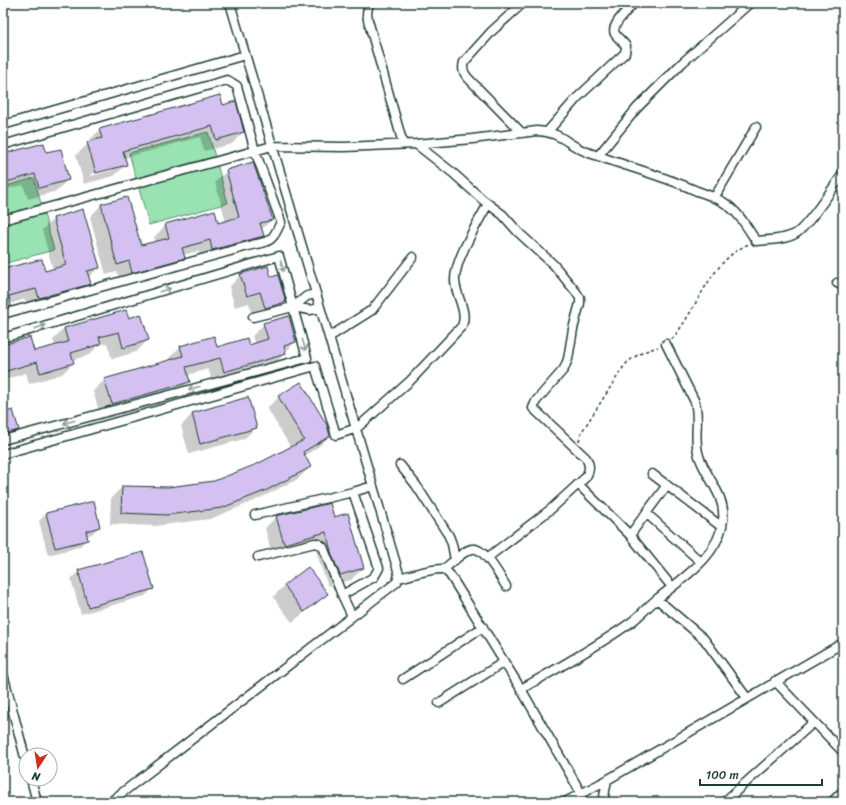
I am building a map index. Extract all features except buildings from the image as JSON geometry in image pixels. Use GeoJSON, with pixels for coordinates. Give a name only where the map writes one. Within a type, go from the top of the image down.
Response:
{"type":"FeatureCollection","features":[{"type":"Feature","properties":{"kind":"street"},"geometry":{"type":"LineString","coordinates":[[110,802],[397,582],[399,578],[357,428],[230,3]]}},
{"type":"Feature","properties":{"kind":"street"},"geometry":{"type":"LineString","coordinates":[[368,3],[368,20],[403,144]]}},
{"type":"Feature","properties":{"kind":"street"},"geometry":{"type":"LineString","coordinates":[[522,133],[468,78],[463,72],[462,67],[464,62],[492,31],[523,3]]}},
{"type":"Feature","properties":{"kind":"street"},"geometry":{"type":"LineString","coordinates":[[548,131],[577,98],[625,53],[626,46],[615,34],[614,30],[615,25],[634,3]]}},
{"type":"Feature","properties":{"kind":"street"},"geometry":{"type":"LineString","coordinates":[[598,156],[637,108],[682,62],[750,3]]}},
{"type":"Feature","properties":{"kind":"street"},"geometry":{"type":"LineString","coordinates":[[3,125],[246,55]]}},
{"type":"Feature","properties":{"kind":"street"},"geometry":{"type":"LineString","coordinates":[[3,145],[226,80],[237,86],[255,151],[281,222],[276,234],[270,242],[3,314]]}},
{"type":"Feature","properties":{"kind":"street"},"geometry":{"type":"LineString","coordinates":[[714,198],[756,126]]}},
{"type":"Feature","properties":{"kind":"street"},"geometry":{"type":"LineString","coordinates":[[3,220],[272,146],[344,147],[416,144],[548,131],[557,134],[585,152],[686,186],[722,201],[733,209],[742,219],[756,241],[787,237],[796,234],[805,226],[843,174]]}},
{"type":"Feature","properties":{"kind":"street"},"geometry":{"type":"LineString","coordinates":[[416,144],[453,173],[503,216],[518,232],[554,264],[580,298],[568,359],[564,369],[536,401],[533,408],[578,450],[589,464],[589,470],[586,477],[551,510],[487,558]]}},
{"type":"Feature","properties":{"kind":"street"},"geometry":{"type":"LineString","coordinates":[[3,454],[315,366],[336,435],[357,428],[410,380],[462,326],[465,320],[456,289],[455,280],[457,269],[468,241],[488,204]]}},
{"type":"Feature","properties":{"kind":"street"},"geometry":{"type":"LineString","coordinates":[[3,338],[279,256],[307,358],[3,440]]}},
{"type":"Feature","properties":{"kind":"street"},"geometry":{"type":"LineString","coordinates":[[329,337],[372,310],[413,257]]}},
{"type":"Feature","properties":{"kind":"street"},"geometry":{"type":"LineString","coordinates":[[293,308],[307,296],[316,294]]}},
{"type":"Feature","properties":{"kind":"street"},"geometry":{"type":"LineString","coordinates":[[253,317],[293,308],[310,310],[320,308]]}},
{"type":"Feature","properties":{"kind":"street"},"geometry":{"type":"LineString","coordinates":[[521,689],[576,658],[631,622],[657,599],[689,575],[716,543],[722,527],[722,502],[699,456],[696,444],[697,410],[695,402],[666,344]]}},
{"type":"Feature","properties":{"kind":"street"},"geometry":{"type":"LineString","coordinates":[[400,465],[416,485],[449,536],[455,560]]}},
{"type":"Feature","properties":{"kind":"street"},"geometry":{"type":"LineString","coordinates":[[652,474],[722,527]]}},
{"type":"Feature","properties":{"kind":"street"},"geometry":{"type":"LineString","coordinates":[[578,484],[630,535],[672,588]]}},
{"type":"Feature","properties":{"kind":"street"},"geometry":{"type":"LineString","coordinates":[[630,535],[667,485]]}},
{"type":"Feature","properties":{"kind":"street"},"geometry":{"type":"LineString","coordinates":[[255,516],[373,486]]}},
{"type":"Feature","properties":{"kind":"street"},"geometry":{"type":"LineString","coordinates":[[342,595],[374,577],[379,568],[353,492]]}},
{"type":"Feature","properties":{"kind":"street"},"geometry":{"type":"LineString","coordinates":[[646,514],[701,562]]}},
{"type":"Feature","properties":{"kind":"street"},"geometry":{"type":"LineString","coordinates":[[258,557],[315,543],[320,544],[323,546],[342,595],[352,616]]}},
{"type":"Feature","properties":{"kind":"street"},"geometry":{"type":"LineString","coordinates":[[444,569],[468,550],[478,549],[487,558],[506,586]]}},
{"type":"Feature","properties":{"kind":"street"},"geometry":{"type":"LineString","coordinates":[[399,578],[427,572],[435,568],[444,569],[450,576],[521,689],[581,793]]}},
{"type":"Feature","properties":{"kind":"street"},"geometry":{"type":"LineString","coordinates":[[657,599],[704,639],[747,698]]}},
{"type":"Feature","properties":{"kind":"street"},"geometry":{"type":"LineString","coordinates":[[402,679],[483,627]]}},
{"type":"Feature","properties":{"kind":"street"},"geometry":{"type":"LineString","coordinates":[[565,802],[607,780],[843,642]]}},
{"type":"Feature","properties":{"kind":"street"},"geometry":{"type":"LineString","coordinates":[[439,703],[504,662]]}},
{"type":"Feature","properties":{"kind":"street"},"geometry":{"type":"LineString","coordinates":[[3,674],[22,747]]}},
{"type":"Feature","properties":{"kind":"street"},"geometry":{"type":"LineString","coordinates":[[775,681],[843,752]]}},
{"type":"Feature","properties":{"kind":"street"},"geometry":{"type":"LineString","coordinates":[[724,802],[814,722]]}},
{"type":"Feature","properties":{"kind":"street"},"geometry":{"type":"LineString","coordinates":[[603,802],[607,780]]}},
{"type":"Feature","properties":{"kind":"street"},"geometry":{"type":"LineString","coordinates":[[33,787],[37,802]]}},
{"type":"Feature","properties":{"kind":"street"},"geometry":{"type":"LineString","coordinates":[[832,802],[843,791]]}},
{"type":"Feature","properties":{"kind":"green space"},"geometry":{"type":"Polygon","coordinates":[[[208,132],[228,203],[149,225],[129,153],[208,132]]]}},
{"type":"Feature","properties":{"kind":"green space"},"geometry":{"type":"Polygon","coordinates":[[[34,178],[54,250],[3,264],[3,187],[34,178]]]}}]}
